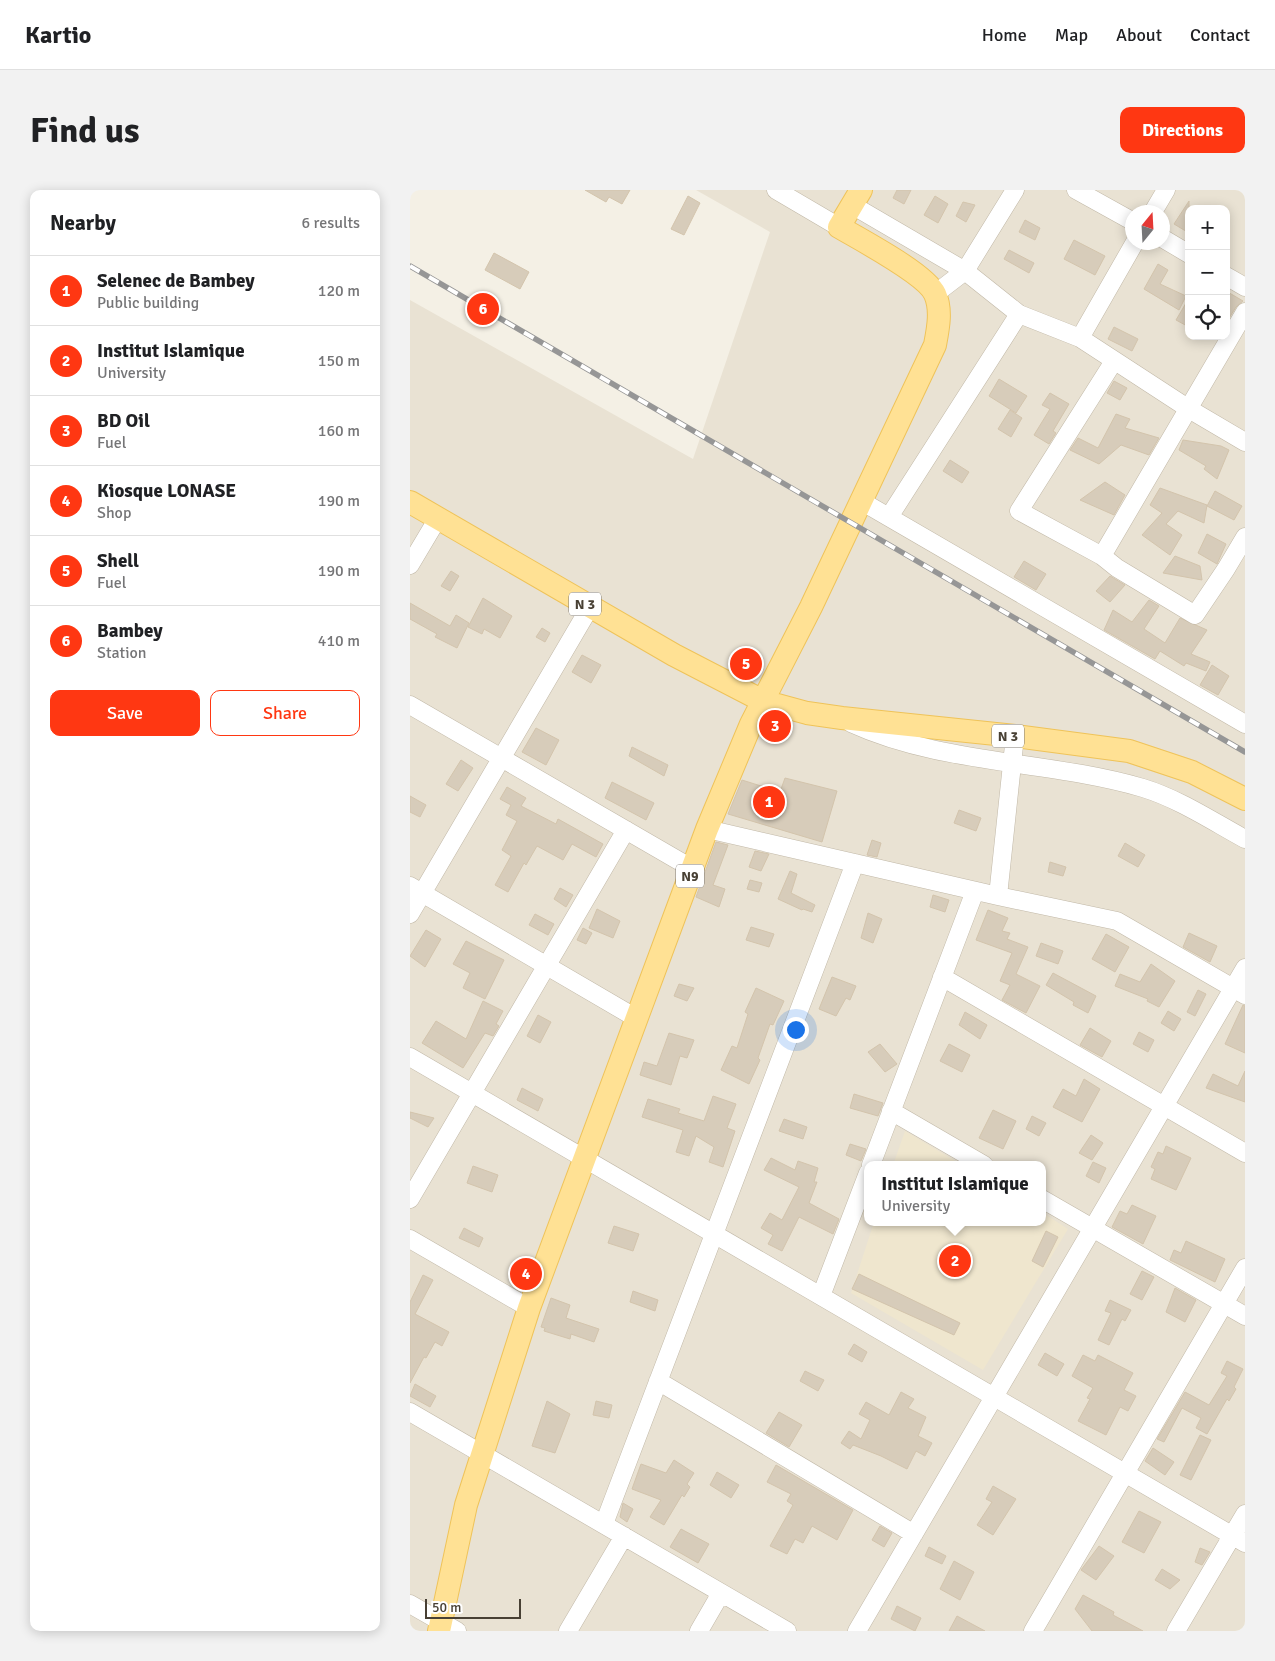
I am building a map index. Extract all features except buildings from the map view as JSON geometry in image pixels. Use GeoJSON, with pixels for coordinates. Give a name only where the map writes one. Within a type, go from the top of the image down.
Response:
{"type":"FeatureCollection","features":[{"type":"Feature","properties":{"kind":"main road"},"geometry":{"type":"LineString","coordinates":[[857,198],[839,227],[921,278],[935,294]]}},
{"type":"Feature","properties":{"kind":"main road","name":"N9"},"geometry":{"type":"LineString","coordinates":[[445,1628],[466,1505],[529,1308],[707,829],[763,701],[862,501],[935,345],[939,319],[935,294]]}},
{"type":"Feature","properties":{"kind":"main road","name":"N 3"},"geometry":{"type":"LineString","coordinates":[[410,502],[713,677],[763,701],[807,713],[842,718],[1015,736],[1129,751],[1192,772],[1245,799]]}},
{"type":"Feature","properties":{"kind":"street"},"geometry":{"type":"LineString","coordinates":[[776,190],[839,227]]}},
{"type":"Feature","properties":{"kind":"street"},"geometry":{"type":"LineString","coordinates":[[935,294],[965,271],[1015,190]]}},
{"type":"Feature","properties":{"kind":"street"},"geometry":{"type":"LineString","coordinates":[[1076,190],[1125,217]]}},
{"type":"Feature","properties":{"kind":"street"},"geometry":{"type":"LineString","coordinates":[[1157,205],[1166,190]]}},
{"type":"Feature","properties":{"kind":"street"},"geometry":{"type":"LineString","coordinates":[[857,198],[965,271],[1019,314],[1080,338],[1189,409],[1245,442]]}},
{"type":"Feature","properties":{"kind":"street"},"geometry":{"type":"LineString","coordinates":[[1170,243],[1185,252]]}},
{"type":"Feature","properties":{"kind":"street"},"geometry":{"type":"LineString","coordinates":[[1080,338],[1130,250]]}},
{"type":"Feature","properties":{"kind":"street"},"geometry":{"type":"LineString","coordinates":[[1230,278],[1245,287]]}},
{"type":"Feature","properties":{"kind":"street"},"geometry":{"type":"LineString","coordinates":[[1102,556],[1245,312]]}},
{"type":"Feature","properties":{"kind":"street"},"geometry":{"type":"LineString","coordinates":[[889,517],[1019,314]]}},
{"type":"Feature","properties":{"kind":"street"},"geometry":{"type":"LineString","coordinates":[[1114,361],[1019,511],[1102,556],[1117,568],[1195,615],[1245,537]]}},
{"type":"Feature","properties":{"kind":"street"},"geometry":{"type":"LineString","coordinates":[[862,501],[1245,724]]}},
{"type":"Feature","properties":{"kind":"street"},"geometry":{"type":"LineString","coordinates":[[410,565],[438,518]]}},
{"type":"Feature","properties":{"kind":"street"},"geometry":{"type":"LineString","coordinates":[[410,914],[416,890],[501,758],[590,607]]}},
{"type":"Feature","properties":{"kind":"street"},"geometry":{"type":"LineString","coordinates":[[410,705],[693,869]]}},
{"type":"Feature","properties":{"kind":"street"},"geometry":{"type":"LineString","coordinates":[[842,718],[880,736],[924,749],[1086,775],[1162,794],[1245,839]]}},
{"type":"Feature","properties":{"kind":"street"},"geometry":{"type":"LineString","coordinates":[[998,896],[1015,736]]}},
{"type":"Feature","properties":{"kind":"street"},"geometry":{"type":"LineString","coordinates":[[707,829],[975,891],[1117,920],[1239,991]]}},
{"type":"Feature","properties":{"kind":"street"},"geometry":{"type":"LineString","coordinates":[[410,1199],[626,830]]}},
{"type":"Feature","properties":{"kind":"street"},"geometry":{"type":"LineString","coordinates":[[604,1524],[855,863]]}},
{"type":"Feature","properties":{"kind":"street"},"geometry":{"type":"LineString","coordinates":[[416,890],[636,1018]]}},
{"type":"Feature","properties":{"kind":"street"},"geometry":{"type":"LineString","coordinates":[[872,1161],[975,891]]}},
{"type":"Feature","properties":{"kind":"street"},"geometry":{"type":"LineString","coordinates":[[857,1631],[1164,1106],[1239,991],[1245,968]]}},
{"type":"Feature","properties":{"kind":"street"},"geometry":{"type":"LineString","coordinates":[[942,977],[1245,1153]]}},
{"type":"Feature","properties":{"kind":"street"},"geometry":{"type":"LineString","coordinates":[[410,1057],[1239,1539]]}},
{"type":"Feature","properties":{"kind":"street"},"geometry":{"type":"LineString","coordinates":[[891,1111],[977,1161]]}},
{"type":"Feature","properties":{"kind":"street"},"geometry":{"type":"LineString","coordinates":[[821,1296],[864,1183]]}},
{"type":"Feature","properties":{"kind":"street"},"geometry":{"type":"LineString","coordinates":[[1046,1201],[1245,1316]]}},
{"type":"Feature","properties":{"kind":"street"},"geometry":{"type":"LineString","coordinates":[[410,1239],[529,1308]]}},
{"type":"Feature","properties":{"kind":"street"},"geometry":{"type":"LineString","coordinates":[[1032,1631],[1245,1268]]}},
{"type":"Feature","properties":{"kind":"street"},"geometry":{"type":"LineString","coordinates":[[658,1381],[914,1534]]}},
{"type":"Feature","properties":{"kind":"street"},"geometry":{"type":"LineString","coordinates":[[410,1412],[786,1631]]}},
{"type":"Feature","properties":{"kind":"street"},"geometry":{"type":"LineString","coordinates":[[1176,1631],[1239,1539],[1245,1514]]}},
{"type":"Feature","properties":{"kind":"street"},"geometry":{"type":"LineString","coordinates":[[568,1631],[624,1536]]}},
{"type":"Feature","properties":{"kind":"street"},"geometry":{"type":"LineString","coordinates":[[699,1631],[721,1593]]}},
{"type":"Feature","properties":{"kind":"street"},"geometry":{"type":"LineString","coordinates":[[410,1604],[445,1628]]}},
{"type":"Feature","properties":{"kind":"shaded area"},"geometry":{"type":"Polygon","coordinates":[[[696,190],[1245,190],[1245,1631],[410,1631],[410,300],[693,459],[770,232],[696,190]]]}},
{"type":"Feature","properties":{"kind":"shaded area"},"geometry":{"type":"Polygon","coordinates":[[[905,1131],[955,1161],[894,1161],[905,1131]]]}},
{"type":"Feature","properties":{"kind":"shaded area"},"geometry":{"type":"Polygon","coordinates":[[[1046,1215],[1068,1229],[983,1370],[851,1293],[873,1226],[1046,1226],[1046,1215]]]}},
{"type":"Feature","properties":{"kind":"railway"},"geometry":{"type":"LineString","coordinates":[[410,266],[1245,752]]}},
{"type":"Feature","properties":{"kind":"place","name":"Bambey"},"geometry":{"type":"Point","coordinates":[483,309]}},
{"type":"Feature","properties":{"kind":"place","name":"Shell"},"geometry":{"type":"Point","coordinates":[746,664]}},
{"type":"Feature","properties":{"kind":"place","name":"BD Oil"},"geometry":{"type":"Point","coordinates":[775,726]}},
{"type":"Feature","properties":{"kind":"place","name":"Selenec de Bambey"},"geometry":{"type":"Point","coordinates":[769,802]}},
{"type":"Feature","properties":{"kind":"place","name":"Institut Islamique"},"geometry":{"type":"Point","coordinates":[955,1261]}},
{"type":"Feature","properties":{"kind":"place","name":"Kiosque LONASE"},"geometry":{"type":"Point","coordinates":[526,1274]}}]}
